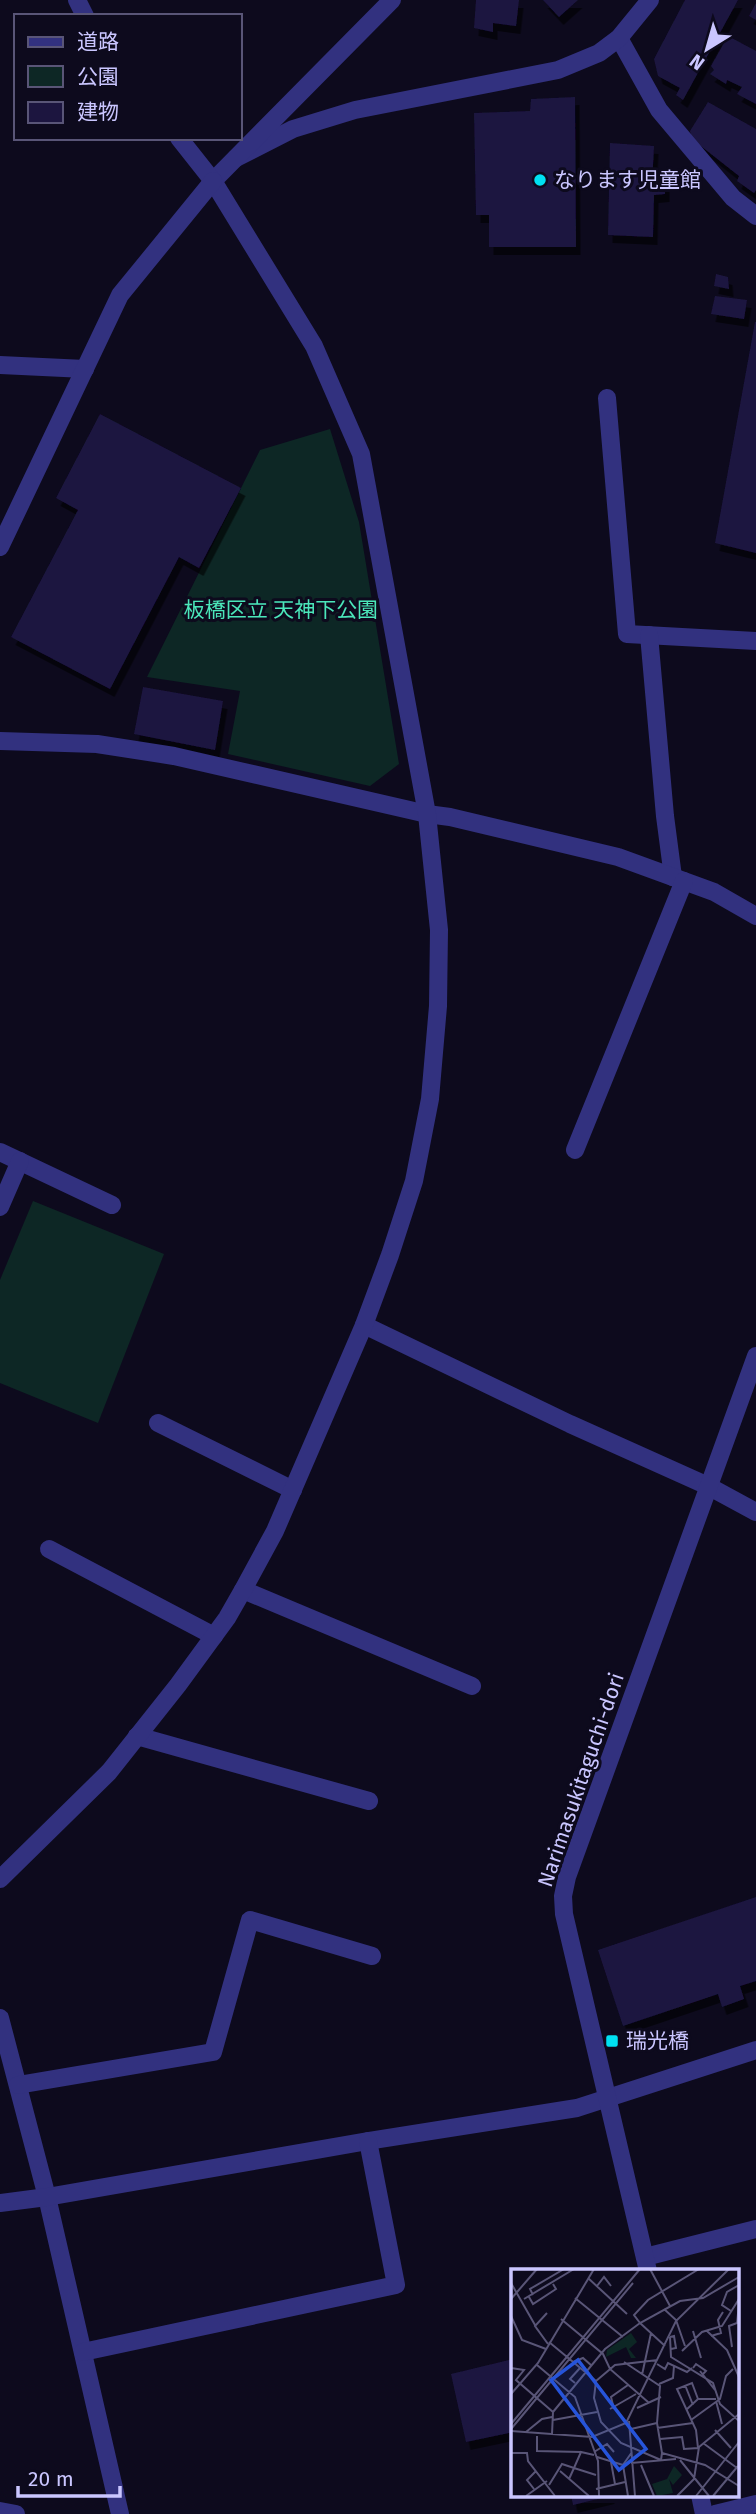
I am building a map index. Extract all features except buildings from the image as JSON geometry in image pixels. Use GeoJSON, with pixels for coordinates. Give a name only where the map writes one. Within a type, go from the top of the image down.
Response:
{"type":"FeatureCollection","features":[{"type":"Feature","properties":{"kind":"street"},"geometry":{"type":"LineString","coordinates":[[0,547],[120,295],[213,181],[392,0]]}},
{"type":"Feature","properties":{"kind":"street"},"geometry":{"type":"LineString","coordinates":[[236,158],[293,129],[355,110],[558,70],[599,53],[620,38],[650,0]]}},
{"type":"Feature","properties":{"kind":"street"},"geometry":{"type":"LineString","coordinates":[[620,38],[659,110],[733,198],[756,216]]}},
{"type":"Feature","properties":{"kind":"street"},"geometry":{"type":"LineString","coordinates":[[0,1880],[109,1772],[214,1636],[243,1590],[275,1531],[364,1325],[414,1181],[430,1099],[438,1006],[439,930],[427,814],[361,454],[314,346],[213,181],[181,140]]}},
{"type":"Feature","properties":{"kind":"street"},"geometry":{"type":"LineString","coordinates":[[0,366],[85,369]]}},
{"type":"Feature","properties":{"kind":"street"},"geometry":{"type":"LineString","coordinates":[[607,398],[627,634],[756,641]]}},
{"type":"Feature","properties":{"kind":"street"},"geometry":{"type":"LineString","coordinates":[[575,1150],[679,879],[665,816],[649,635]]}},
{"type":"Feature","properties":{"kind":"street"},"geometry":{"type":"LineString","coordinates":[[0,741],[97,744],[174,756],[450,817],[618,857],[714,892],[756,916]]}},
{"type":"Feature","properties":{"kind":"street"},"geometry":{"type":"LineString","coordinates":[[0,1152],[113,1205]]}},
{"type":"Feature","properties":{"kind":"street"},"geometry":{"type":"LineString","coordinates":[[0,1207],[20,1161]]}},
{"type":"Feature","properties":{"kind":"street"},"geometry":{"type":"LineString","coordinates":[[364,1325],[570,1424],[708,1486],[756,1512]]}},
{"type":"Feature","properties":{"kind":"street","name":"Narimasukitaguchi-dori"},"geometry":{"type":"LineString","coordinates":[[646,2264],[564,1914],[563,1896],[572,1864],[756,1356]]}},
{"type":"Feature","properties":{"kind":"street"},"geometry":{"type":"LineString","coordinates":[[158,1423],[293,1490]]}},
{"type":"Feature","properties":{"kind":"street"},"geometry":{"type":"LineString","coordinates":[[49,1549],[214,1636]]}},
{"type":"Feature","properties":{"kind":"street"},"geometry":{"type":"LineString","coordinates":[[243,1590],[472,1686]]}},
{"type":"Feature","properties":{"kind":"street"},"geometry":{"type":"LineString","coordinates":[[137,1736],[369,1801]]}},
{"type":"Feature","properties":{"kind":"street"},"geometry":{"type":"LineString","coordinates":[[18,2085],[212,2052],[250,1920],[372,1956]]}},
{"type":"Feature","properties":{"kind":"street"},"geometry":{"type":"LineString","coordinates":[[0,2018],[47,2197],[120,2514]]}},
{"type":"Feature","properties":{"kind":"street"},"geometry":{"type":"LineString","coordinates":[[0,2203],[577,2108],[756,2050]]}},
{"type":"Feature","properties":{"kind":"street"},"geometry":{"type":"LineString","coordinates":[[83,2352],[396,2285],[368,2141]]}},
{"type":"Feature","properties":{"kind":"street"},"geometry":{"type":"LineString","coordinates":[[646,2264],[756,2230]]}},
{"type":"Feature","properties":{"kind":"street"},"geometry":{"type":"LineString","coordinates":[[700,2496],[705,2514]]}},
{"type":"Feature","properties":{"kind":"street"},"geometry":{"type":"LineString","coordinates":[[715,2514],[756,2504]]}},
{"type":"Feature","properties":{"kind":"street"},"geometry":{"type":"LineString","coordinates":[[0,2511],[16,2514]]}},
{"type":"Feature","properties":{"kind":"green space","name":"板橋区立 天神下公園"},"geometry":{"type":"Polygon","coordinates":[[[330,429],[359,522],[399,764],[370,786],[228,754],[240,691],[147,677],[260,450],[330,429]]]}},
{"type":"Feature","properties":{"kind":"green space"},"geometry":{"type":"Polygon","coordinates":[[[33,1201],[164,1254],[98,1423],[0,1383],[0,1280],[33,1201]]]}},
{"type":"Feature","properties":{"kind":"place","name":"なります児童館"},"geometry":{"type":"Point","coordinates":[540,180]}},
{"type":"Feature","properties":{"kind":"place","name":"瑞光橋"},"geometry":{"type":"Point","coordinates":[612,2041]}}]}
